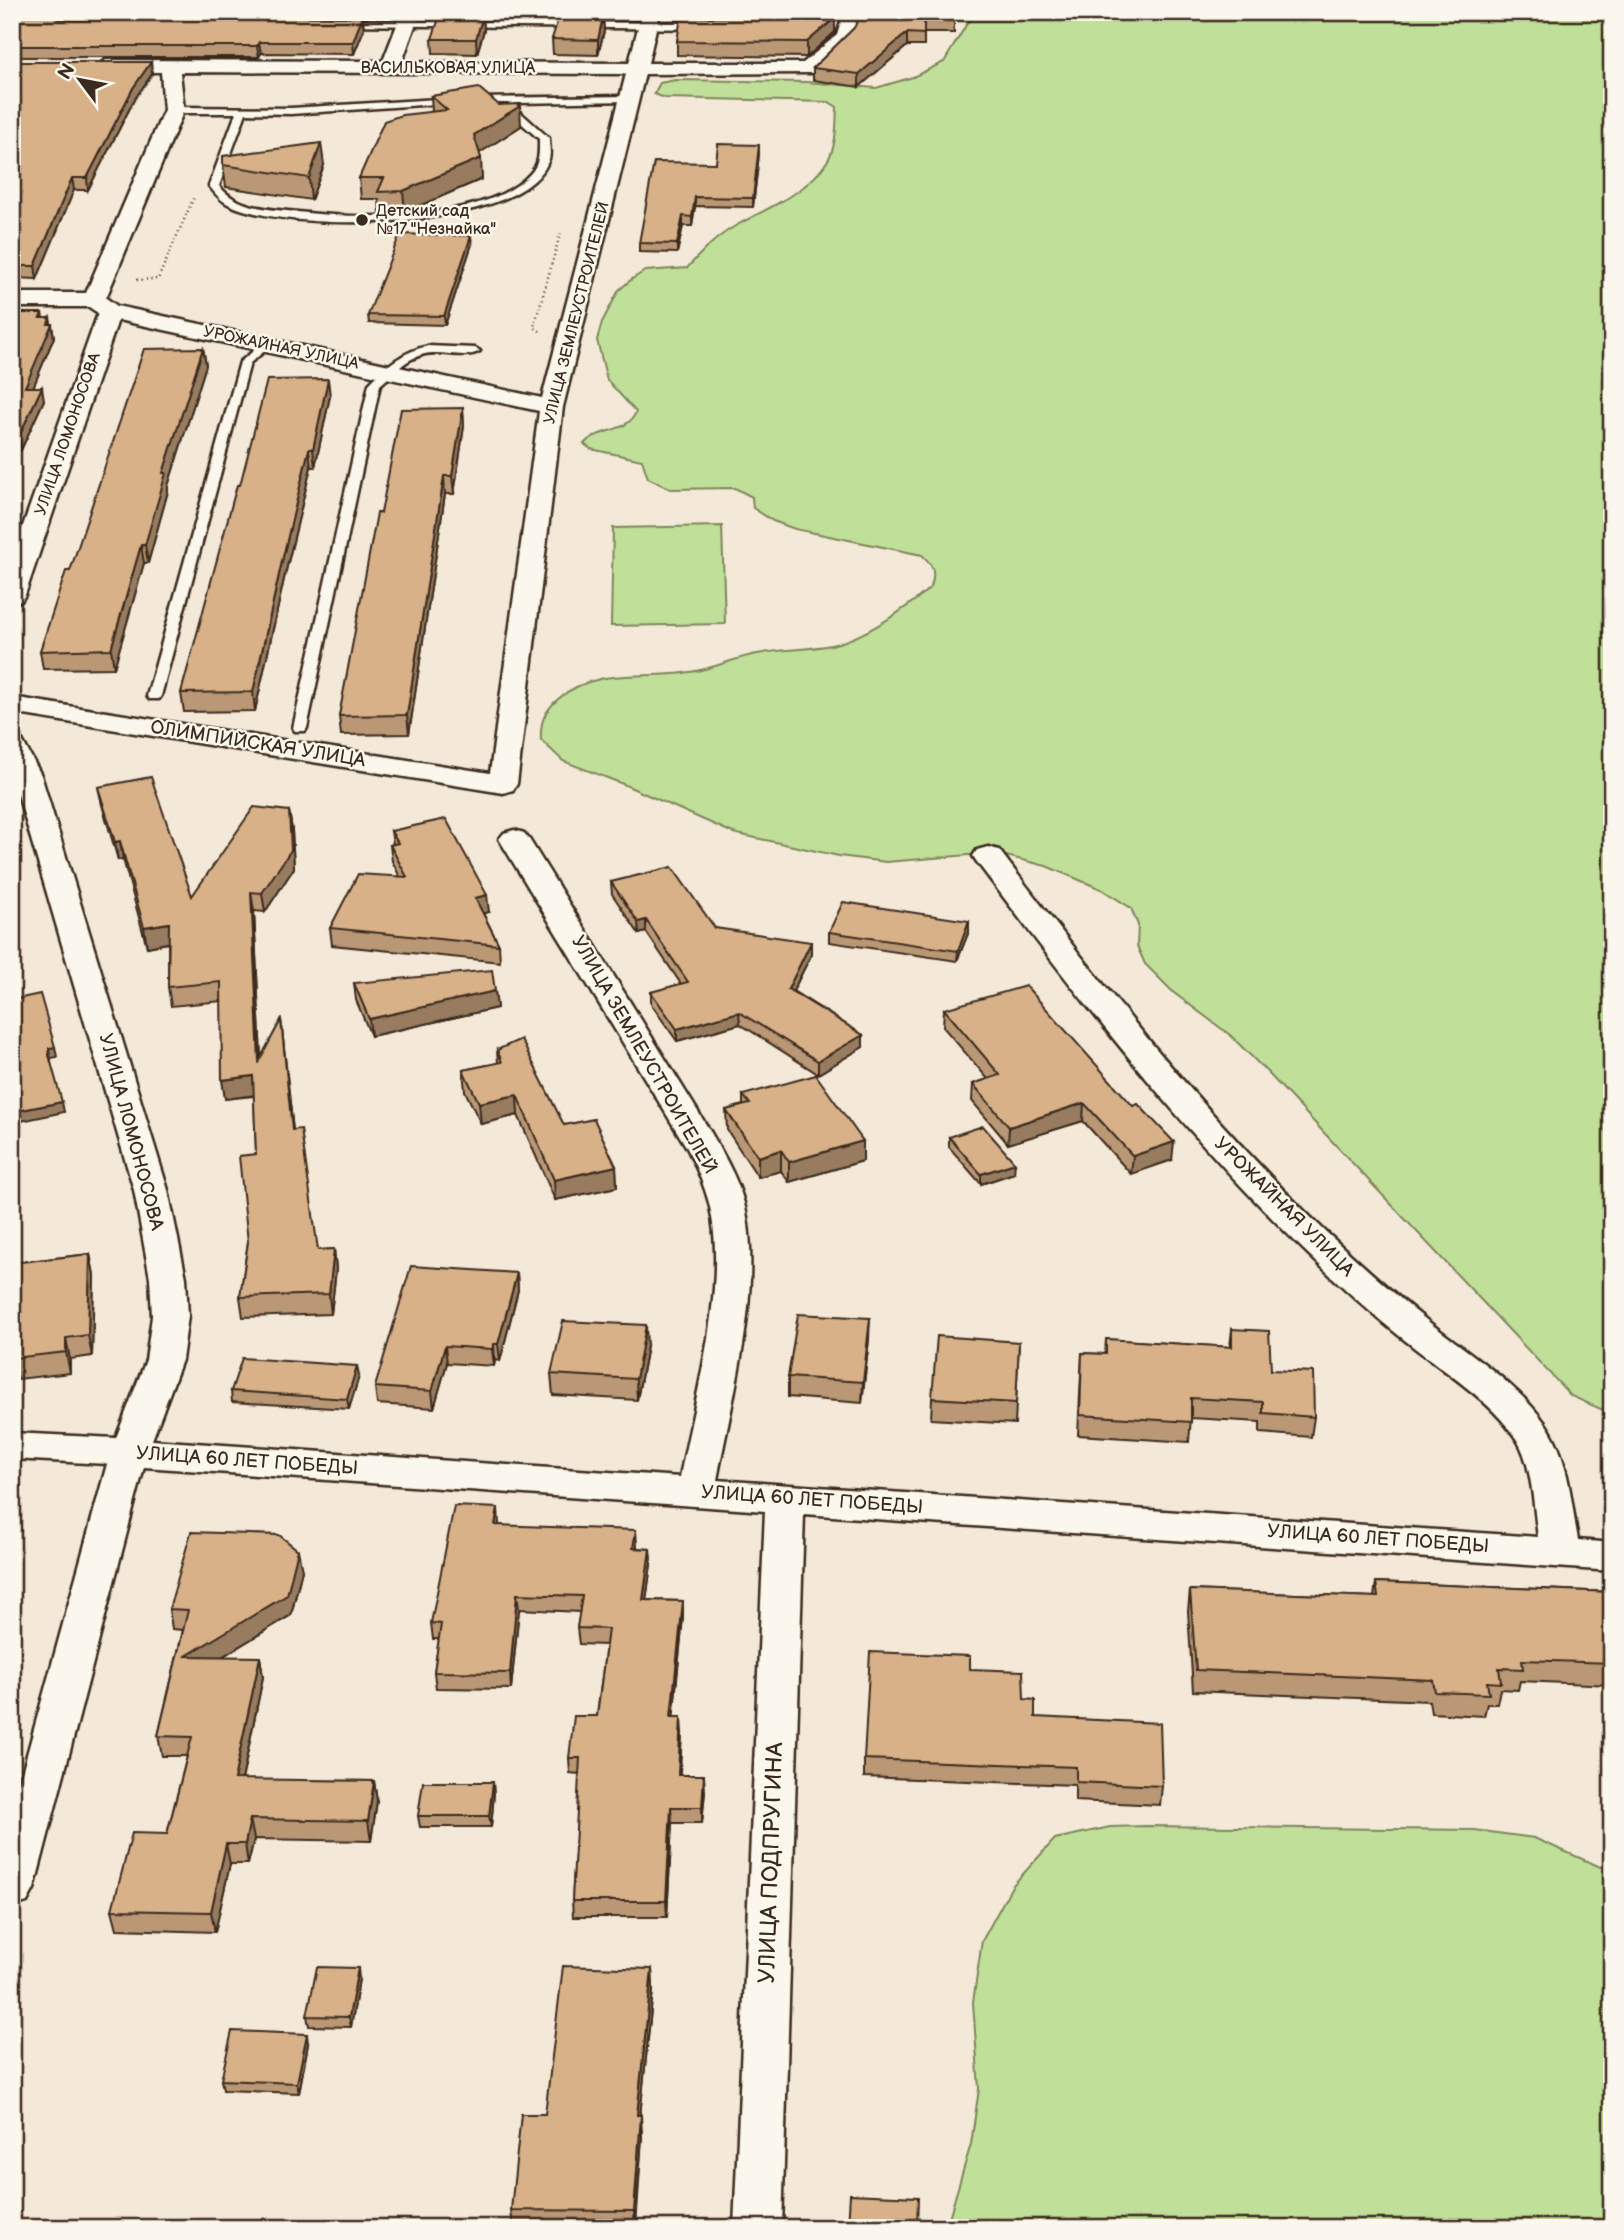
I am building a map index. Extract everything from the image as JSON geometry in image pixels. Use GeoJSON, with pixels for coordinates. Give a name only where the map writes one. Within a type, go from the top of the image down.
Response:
{"type":"FeatureCollection","features":[{"type":"Feature","properties":{"kind":"street"},"geometry":{"type":"LineString","coordinates":[[390,68],[408,18]]}},
{"type":"Feature","properties":{"kind":"street","name":"УЛИЦА ЗЕМЛЕУСТРОИТЕЛЕЙ"},"geometry":{"type":"LineString","coordinates":[[503,784],[551,407],[650,19]]}},
{"type":"Feature","properties":{"kind":"street","name":"ВАСИЛЬКОВАЯ УЛИЦА"},"geometry":{"type":"LineString","coordinates":[[81,66],[804,69],[847,36],[847,22]]}},
{"type":"Feature","properties":{"kind":"street","name":"УЛИЦА ЛОМОНОСОВА"},"geometry":{"type":"LineString","coordinates":[[12,595],[102,306],[174,110],[170,66]]}},
{"type":"Feature","properties":{"kind":"street","name":"УРОЖАЙНАЯ УЛИЦА"},"geometry":{"type":"LineString","coordinates":[[12,300],[102,306],[551,407]]}},
{"type":"Feature","properties":{"kind":"street","name":"ОЛИМПИЙСКАЯ УЛИЦА"},"geometry":{"type":"LineString","coordinates":[[12,705],[503,784]]}},
{"type":"Feature","properties":{"kind":"street","name":"УЛИЦА ЛОМОНОСОВА"},"geometry":{"type":"LineString","coordinates":[[12,746],[27,775],[151,1190],[168,1278],[170,1316],[163,1360],[129,1452],[12,1889]]}},
{"type":"Feature","properties":{"kind":"street","name":"УЛИЦА ЗЕМЛЕУСТРОИТЕЛЕЙ"},"geometry":{"type":"LineString","coordinates":[[514,839],[596,970],[703,1151],[719,1184],[729,1220],[729,1303],[696,1492]]}},
{"type":"Feature","properties":{"kind":"street","name":"УРОЖАЙНАЯ УЛИЦА"},"geometry":{"type":"LineString","coordinates":[[988,856],[1101,1006],[1205,1128],[1298,1225],[1355,1278],[1509,1405],[1535,1437],[1551,1499],[1560,1552]]}},
{"type":"Feature","properties":{"kind":"street","name":"УЛИЦА 60 ЛЕТ ПОБЕДЫ"},"geometry":{"type":"LineString","coordinates":[[12,1447],[129,1452],[1560,1552],[1612,1558]]}},
{"type":"Feature","properties":{"kind":"street","name":"УЛИЦА ПОДПРУГИНА"},"geometry":{"type":"LineString","coordinates":[[758,2228],[785,1498]]}},
{"type":"Feature","properties":{"kind":"lane"},"geometry":{"type":"LineString","coordinates":[[522,24],[525,12]]}},
{"type":"Feature","properties":{"kind":"lane"},"geometry":{"type":"LineString","coordinates":[[337,23],[408,18],[522,24],[650,19],[716,26]]}},
{"type":"Feature","properties":{"kind":"lane"},"geometry":{"type":"LineString","coordinates":[[174,110],[291,111],[395,102],[630,99]]}},
{"type":"Feature","properties":{"kind":"lane"},"geometry":{"type":"LineString","coordinates":[[242,111],[214,186],[228,200],[256,209],[336,219],[387,220],[432,215],[484,202],[521,185],[534,175],[546,156],[544,138],[514,112],[512,100]]}},
{"type":"Feature","properties":{"kind":"lane"},"geometry":{"type":"LineString","coordinates":[[154,696],[245,362],[267,345]]}},
{"type":"Feature","properties":{"kind":"lane"},"geometry":{"type":"LineString","coordinates":[[300,728],[375,384],[409,354],[421,350],[475,351]]}},
{"type":"Feature","properties":{"kind":"path"},"geometry":{"type":"LineString","coordinates":[[142,280],[158,278],[195,195]]}},
{"type":"Feature","properties":{"kind":"path"},"geometry":{"type":"LineString","coordinates":[[548,335],[534,327],[564,219]]}},
{"type":"Feature","properties":{"kind":"green space"},"geometry":{"type":"Polygon","coordinates":[[[980,12],[1612,12],[1612,1414],[1571,1396],[1268,1073],[1230,1035],[1174,993],[1145,964],[1137,946],[1138,925],[1131,908],[1101,889],[1046,866],[1002,855],[886,862],[839,856],[733,833],[623,784],[563,761],[541,740],[542,723],[549,708],[573,689],[588,682],[621,676],[690,672],[757,654],[831,645],[884,622],[931,587],[932,569],[922,555],[795,529],[773,521],[753,508],[752,497],[735,488],[670,489],[648,478],[642,460],[591,449],[584,444],[597,435],[626,424],[636,412],[607,380],[597,340],[602,322],[619,290],[645,271],[687,268],[725,232],[784,200],[809,182],[828,160],[835,141],[837,107],[829,102],[665,98],[654,94],[660,83],[675,80],[807,82],[876,88],[913,77],[944,62],[968,22],[980,12]]]}},
{"type":"Feature","properties":{"kind":"green space"},"geometry":{"type":"Polygon","coordinates":[[[722,526],[725,624],[611,626],[613,528],[722,526]]]}},
{"type":"Feature","properties":{"kind":"green space"},"geometry":{"type":"Polygon","coordinates":[[[1110,1827],[1475,1830],[1534,1838],[1612,1872],[1612,2228],[946,2228],[971,2144],[979,2089],[973,2002],[982,1941],[1012,1886],[1055,1839],[1110,1827]]]}},
{"type":"Feature","properties":{"kind":"building"},"geometry":{"type":"Polygon","coordinates":[[[12,12],[62,12],[58,19],[161,20],[164,12],[214,12],[217,16],[362,17],[353,42],[259,42],[257,46],[12,46],[12,12]]]}},
{"type":"Feature","properties":{"kind":"building"},"geometry":{"type":"Polygon","coordinates":[[[862,12],[954,12],[955,20],[924,20],[924,34],[907,33],[859,74],[813,68],[854,28],[862,12]]]}},
{"type":"Feature","properties":{"kind":"building"},"geometry":{"type":"Polygon","coordinates":[[[440,15],[483,15],[476,39],[432,39],[440,15]]]}},
{"type":"Feature","properties":{"kind":"building"},"geometry":{"type":"Polygon","coordinates":[[[559,16],[603,16],[598,40],[552,39],[559,16]]]}},
{"type":"Feature","properties":{"kind":"building"},"geometry":{"type":"Polygon","coordinates":[[[681,17],[835,18],[807,42],[677,41],[681,17]]]}},
{"type":"Feature","properties":{"kind":"building"},"geometry":{"type":"Polygon","coordinates":[[[12,62],[151,62],[133,88],[87,178],[72,178],[35,266],[12,266],[12,62]]]}},
{"type":"Feature","properties":{"kind":"building"},"geometry":{"type":"Polygon","coordinates":[[[479,88],[499,105],[520,106],[474,135],[481,158],[403,191],[378,192],[384,178],[359,178],[384,121],[402,115],[447,110],[431,96],[479,88]]]}},
{"type":"Feature","properties":{"kind":"building"},"geometry":{"type":"Polygon","coordinates":[[[321,143],[309,178],[223,165],[223,156],[321,143]]]}},
{"type":"Feature","properties":{"kind":"building"},"geometry":{"type":"Polygon","coordinates":[[[718,144],[759,145],[753,198],[695,197],[692,217],[683,216],[677,244],[639,243],[654,162],[716,163],[718,144]]]}},
{"type":"Feature","properties":{"kind":"building"},"geometry":{"type":"Polygon","coordinates":[[[400,234],[471,236],[444,316],[368,315],[400,234]]]}},
{"type":"Feature","properties":{"kind":"building"},"geometry":{"type":"Polygon","coordinates":[[[12,313],[42,313],[40,318],[50,318],[48,324],[52,324],[25,387],[42,387],[19,436],[12,436],[12,313]]]}},
{"type":"Feature","properties":{"kind":"building"},"geometry":{"type":"Polygon","coordinates":[[[203,348],[163,473],[166,473],[145,545],[141,545],[111,649],[40,651],[66,571],[70,571],[144,349],[203,348]]]}},
{"type":"Feature","properties":{"kind":"building"},"geometry":{"type":"Polygon","coordinates":[[[328,379],[313,449],[309,449],[282,561],[253,692],[181,693],[267,380],[328,379]]]}},
{"type":"Feature","properties":{"kind":"building"},"geometry":{"type":"Polygon","coordinates":[[[463,408],[452,476],[444,476],[407,715],[339,716],[377,513],[381,513],[401,409],[463,408]]]}},
{"type":"Feature","properties":{"kind":"building"},"geometry":{"type":"Polygon","coordinates":[[[151,777],[192,896],[254,807],[289,811],[291,850],[262,893],[251,892],[259,1061],[281,1020],[292,1130],[301,1129],[318,1250],[334,1249],[329,1294],[240,1297],[248,1242],[239,1156],[256,1154],[253,1076],[222,1080],[221,982],[168,987],[169,923],[144,927],[120,841],[115,842],[98,787],[151,777]]]}},
{"type":"Feature","properties":{"kind":"building"},"geometry":{"type":"Polygon","coordinates":[[[446,819],[487,895],[475,898],[499,945],[330,928],[358,874],[407,877],[390,845],[398,843],[391,831],[446,819]]]}},
{"type":"Feature","properties":{"kind":"building"},"geometry":{"type":"Polygon","coordinates":[[[672,867],[715,928],[811,942],[788,989],[863,1035],[818,1061],[739,1012],[677,1029],[651,992],[688,982],[646,920],[638,922],[611,882],[672,867]]]}},
{"type":"Feature","properties":{"kind":"building"},"geometry":{"type":"Polygon","coordinates":[[[843,902],[969,921],[958,951],[829,932],[843,902]]]}},
{"type":"Feature","properties":{"kind":"building"},"geometry":{"type":"Polygon","coordinates":[[[492,970],[495,991],[369,1019],[354,983],[492,970]]]}},
{"type":"Feature","properties":{"kind":"building"},"geometry":{"type":"Polygon","coordinates":[[[1026,986],[1133,1106],[1138,1104],[1174,1142],[1133,1156],[1084,1103],[1009,1127],[973,1084],[1000,1075],[944,1009],[1026,986]]]}},
{"type":"Feature","properties":{"kind":"building"},"geometry":{"type":"Polygon","coordinates":[[[40,994],[55,1047],[49,1048],[49,1055],[62,1102],[12,1112],[12,1000],[40,994]]]}},
{"type":"Feature","properties":{"kind":"building"},"geometry":{"type":"Polygon","coordinates":[[[521,1039],[564,1125],[594,1119],[616,1166],[554,1180],[517,1095],[479,1103],[463,1070],[502,1062],[497,1050],[521,1039]]]}},
{"type":"Feature","properties":{"kind":"building"},"geometry":{"type":"Polygon","coordinates":[[[816,1075],[863,1141],[789,1162],[781,1150],[758,1157],[726,1110],[750,1104],[743,1095],[816,1075]]]}},
{"type":"Feature","properties":{"kind":"building"},"geometry":{"type":"Polygon","coordinates":[[[983,1126],[1015,1163],[981,1174],[949,1137],[983,1126]]]}},
{"type":"Feature","properties":{"kind":"building"},"geometry":{"type":"Polygon","coordinates":[[[90,1254],[88,1335],[66,1338],[66,1352],[14,1358],[12,1263],[90,1254]]]}},
{"type":"Feature","properties":{"kind":"building"},"geometry":{"type":"Polygon","coordinates":[[[411,1266],[517,1273],[498,1344],[494,1344],[492,1349],[445,1346],[432,1391],[375,1387],[411,1266]]]}},
{"type":"Feature","properties":{"kind":"building"},"geometry":{"type":"Polygon","coordinates":[[[798,1314],[870,1318],[863,1382],[788,1377],[798,1314]]]}},
{"type":"Feature","properties":{"kind":"building"},"geometry":{"type":"Polygon","coordinates":[[[563,1321],[646,1325],[636,1379],[551,1374],[563,1321]]]}},
{"type":"Feature","properties":{"kind":"building"},"geometry":{"type":"Polygon","coordinates":[[[1232,1329],[1269,1331],[1271,1370],[1313,1372],[1314,1417],[1263,1413],[1263,1402],[1191,1398],[1191,1422],[1080,1415],[1082,1353],[1106,1354],[1106,1339],[1232,1347],[1232,1329]]]}},
{"type":"Feature","properties":{"kind":"building"},"geometry":{"type":"Polygon","coordinates":[[[937,1336],[1019,1342],[1016,1403],[932,1398],[937,1336]]]}},
{"type":"Feature","properties":{"kind":"building"},"geometry":{"type":"Polygon","coordinates":[[[242,1358],[357,1366],[347,1399],[231,1391],[242,1358]]]}},
{"type":"Feature","properties":{"kind":"building"},"geometry":{"type":"Polygon","coordinates":[[[454,1506],[498,1508],[495,1525],[636,1530],[633,1548],[650,1549],[643,1600],[683,1601],[671,1717],[681,1717],[678,1775],[704,1775],[702,1807],[671,1807],[666,1901],[572,1901],[580,1758],[569,1758],[574,1716],[597,1716],[608,1629],[577,1628],[582,1596],[517,1594],[510,1673],[434,1672],[441,1624],[431,1623],[454,1506]]]}},
{"type":"Feature","properties":{"kind":"building"},"geometry":{"type":"Polygon","coordinates":[[[191,1532],[279,1535],[298,1550],[287,1595],[186,1656],[260,1657],[234,1779],[374,1781],[368,1821],[250,1819],[245,1844],[226,1844],[211,1912],[112,1910],[132,1833],[167,1834],[192,1737],[158,1736],[188,1610],[169,1609],[191,1532]]]}},
{"type":"Feature","properties":{"kind":"building"},"geometry":{"type":"Polygon","coordinates":[[[1376,1582],[1612,1592],[1612,1663],[1522,1660],[1523,1669],[1499,1668],[1501,1683],[1487,1682],[1489,1694],[1435,1692],[1433,1680],[1196,1670],[1190,1590],[1378,1597],[1376,1582]]]}},
{"type":"Feature","properties":{"kind":"building"},"geometry":{"type":"Polygon","coordinates":[[[870,1652],[970,1656],[970,1669],[1023,1671],[1024,1699],[1035,1700],[1035,1717],[1160,1723],[1162,1786],[1076,1782],[1076,1767],[864,1759],[870,1652]]]}},
{"type":"Feature","properties":{"kind":"building"},"geometry":{"type":"Polygon","coordinates":[[[423,1782],[493,1782],[489,1816],[418,1816],[423,1782]]]}},
{"type":"Feature","properties":{"kind":"building"},"geometry":{"type":"Polygon","coordinates":[[[563,1966],[652,1969],[637,2115],[641,2115],[634,2211],[511,2210],[521,2114],[545,2114],[563,1966]]]}},
{"type":"Feature","properties":{"kind":"building"},"geometry":{"type":"Polygon","coordinates":[[[317,1967],[358,1968],[349,2017],[307,2016],[317,1967]]]}},
{"type":"Feature","properties":{"kind":"building"},"geometry":{"type":"Polygon","coordinates":[[[232,2031],[307,2034],[297,2083],[221,2080],[232,2031]]]}},
{"type":"Feature","properties":{"kind":"building"},"geometry":{"type":"Polygon","coordinates":[[[850,2194],[918,2197],[917,2228],[848,2228],[850,2194]]]}},
{"type":"Feature","properties":{"kind":"place","name":"Детский сад №17 \"Незнайка\""},"geometry":{"type":"Point","coordinates":[362,220]}}]}
